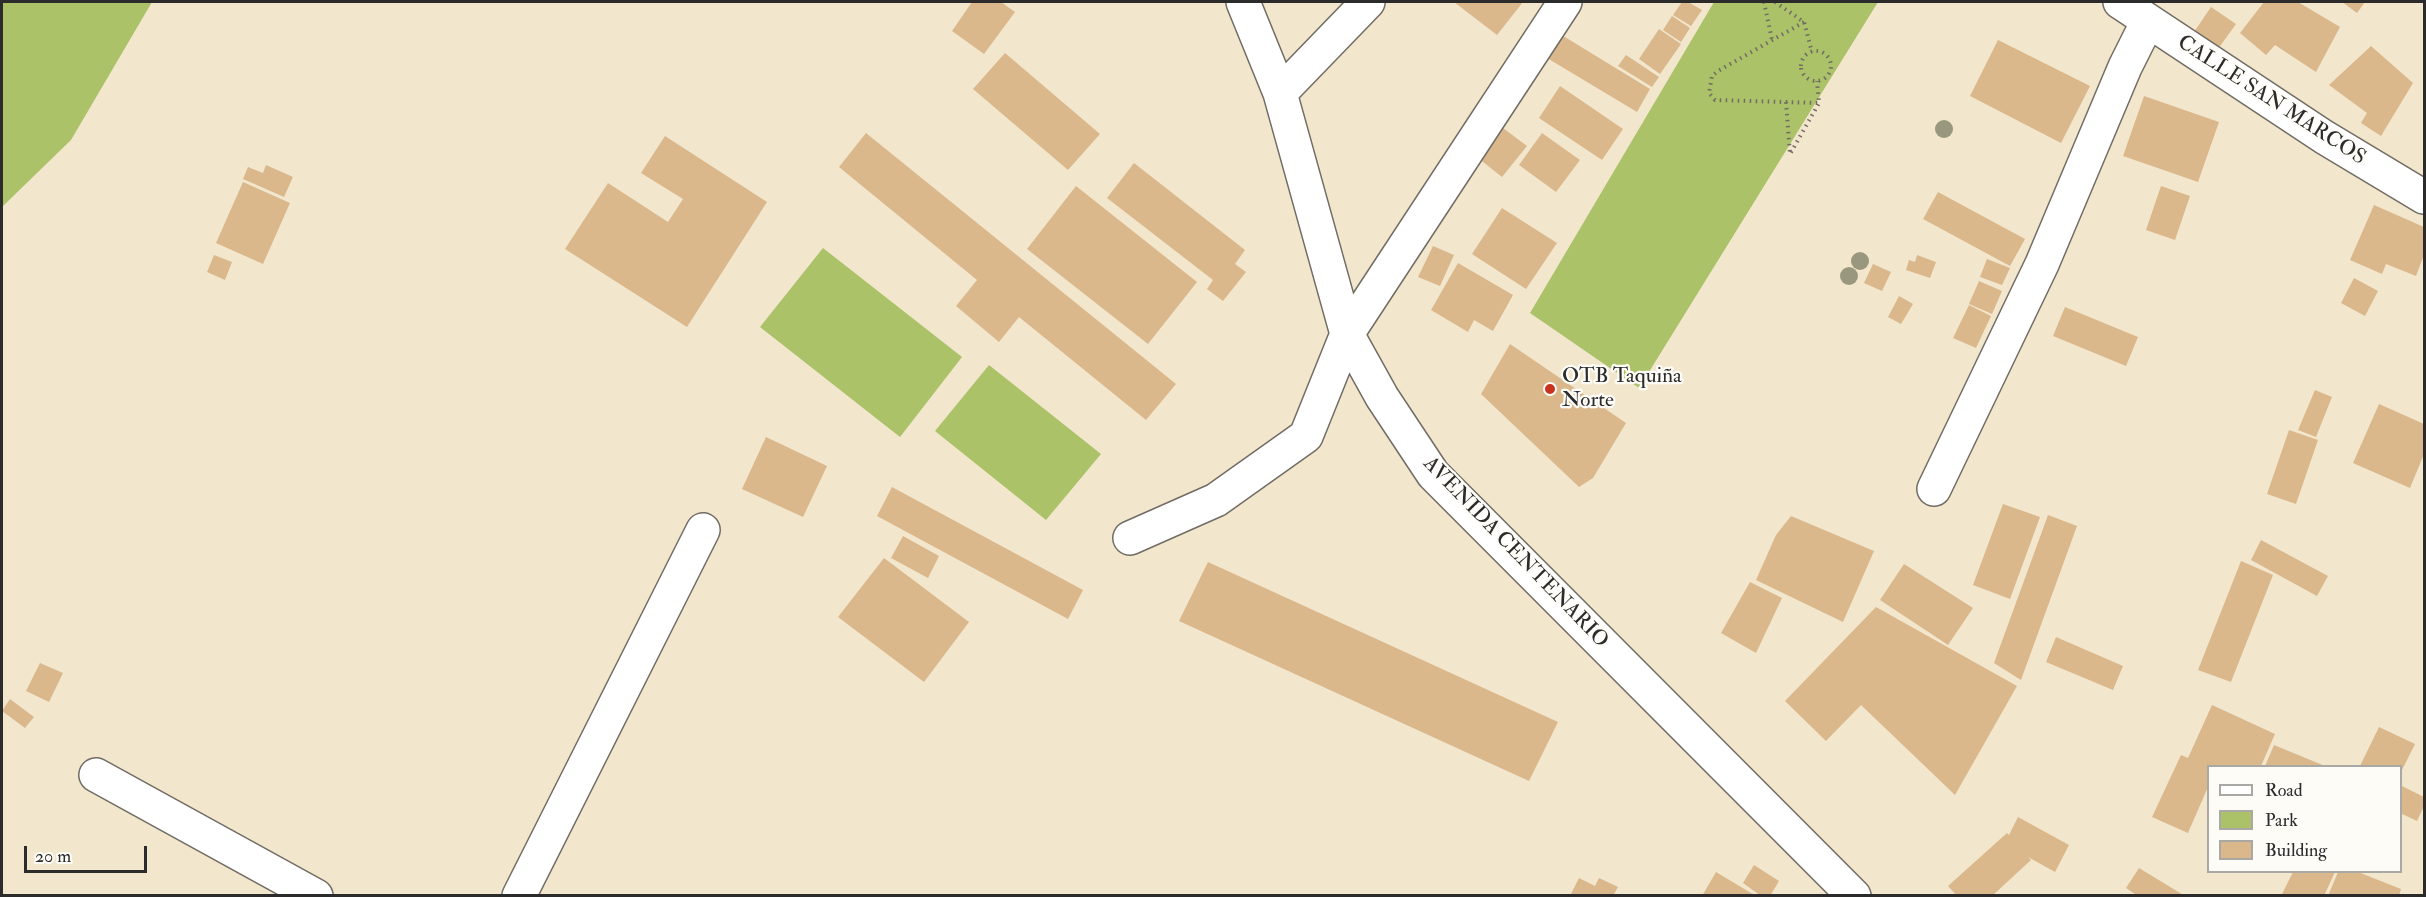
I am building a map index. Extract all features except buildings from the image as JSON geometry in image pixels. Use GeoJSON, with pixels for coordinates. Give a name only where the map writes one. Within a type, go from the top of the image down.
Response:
{"type":"FeatureCollection","features":[{"type":"Feature","properties":{"kind":"street","name":"AVENIDA CENTENARIO"},"geometry":{"type":"LineString","coordinates":[[1244,2],[1280,93],[1347,334],[1382,397],[1432,474],[1854,896]]}},
{"type":"Feature","properties":{"kind":"street"},"geometry":{"type":"LineString","coordinates":[[1280,93],[1368,2]]}},
{"type":"Feature","properties":{"kind":"street"},"geometry":{"type":"LineString","coordinates":[[1130,538],[1216,500],[1306,436],[1347,334],[1565,2]]}},
{"type":"Feature","properties":{"kind":"street","name":"CALLE SAN MARCOS"},"geometry":{"type":"LineString","coordinates":[[2121,2],[2324,137],[2424,197]]}},
{"type":"Feature","properties":{"kind":"street"},"geometry":{"type":"LineString","coordinates":[[1934,489],[2042,264],[2125,68],[2148,21]]}},
{"type":"Feature","properties":{"kind":"street"},"geometry":{"type":"LineString","coordinates":[[519,896],[704,530]]}},
{"type":"Feature","properties":{"kind":"street"},"geometry":{"type":"LineString","coordinates":[[96,775],[315,896]]}},
{"type":"Feature","properties":{"kind":"path"},"geometry":{"type":"LineString","coordinates":[[1764,2],[1772,40]]}},
{"type":"Feature","properties":{"kind":"path"},"geometry":{"type":"LineString","coordinates":[[1775,2],[1804,21],[1812,52]]}},
{"type":"Feature","properties":{"kind":"path"},"geometry":{"type":"LineString","coordinates":[[1804,21],[1718,70],[1712,76],[1709,93],[1715,100],[1820,103]]}},
{"type":"Feature","properties":{"kind":"path"},"geometry":{"type":"LineString","coordinates":[[1812,52],[1824,53],[1830,63],[1827,76],[1818,81],[1807,78],[1801,70],[1803,58],[1812,52]]}},
{"type":"Feature","properties":{"kind":"path"},"geometry":{"type":"LineString","coordinates":[[1786,102],[1790,153],[1820,103],[1818,81]]}},
{"type":"Feature","properties":{"kind":"green space"},"geometry":{"type":"Polygon","coordinates":[[[2,2],[152,2],[71,140],[2,207],[2,2]]]}},
{"type":"Feature","properties":{"kind":"green space"},"geometry":{"type":"Polygon","coordinates":[[[1714,2],[1878,2],[1639,388],[1530,313],[1714,2]]]}},
{"type":"Feature","properties":{"kind":"green space"},"geometry":{"type":"Polygon","coordinates":[[[823,248],[962,357],[900,437],[760,327],[823,248]]]}},
{"type":"Feature","properties":{"kind":"green space"},"geometry":{"type":"Polygon","coordinates":[[[989,365],[1101,454],[1046,520],[935,431],[989,365]]]}},
{"type":"Feature","properties":{"kind":"place","name":"OTB Taquiña Norte"},"geometry":{"type":"Point","coordinates":[1550,389]}}]}
